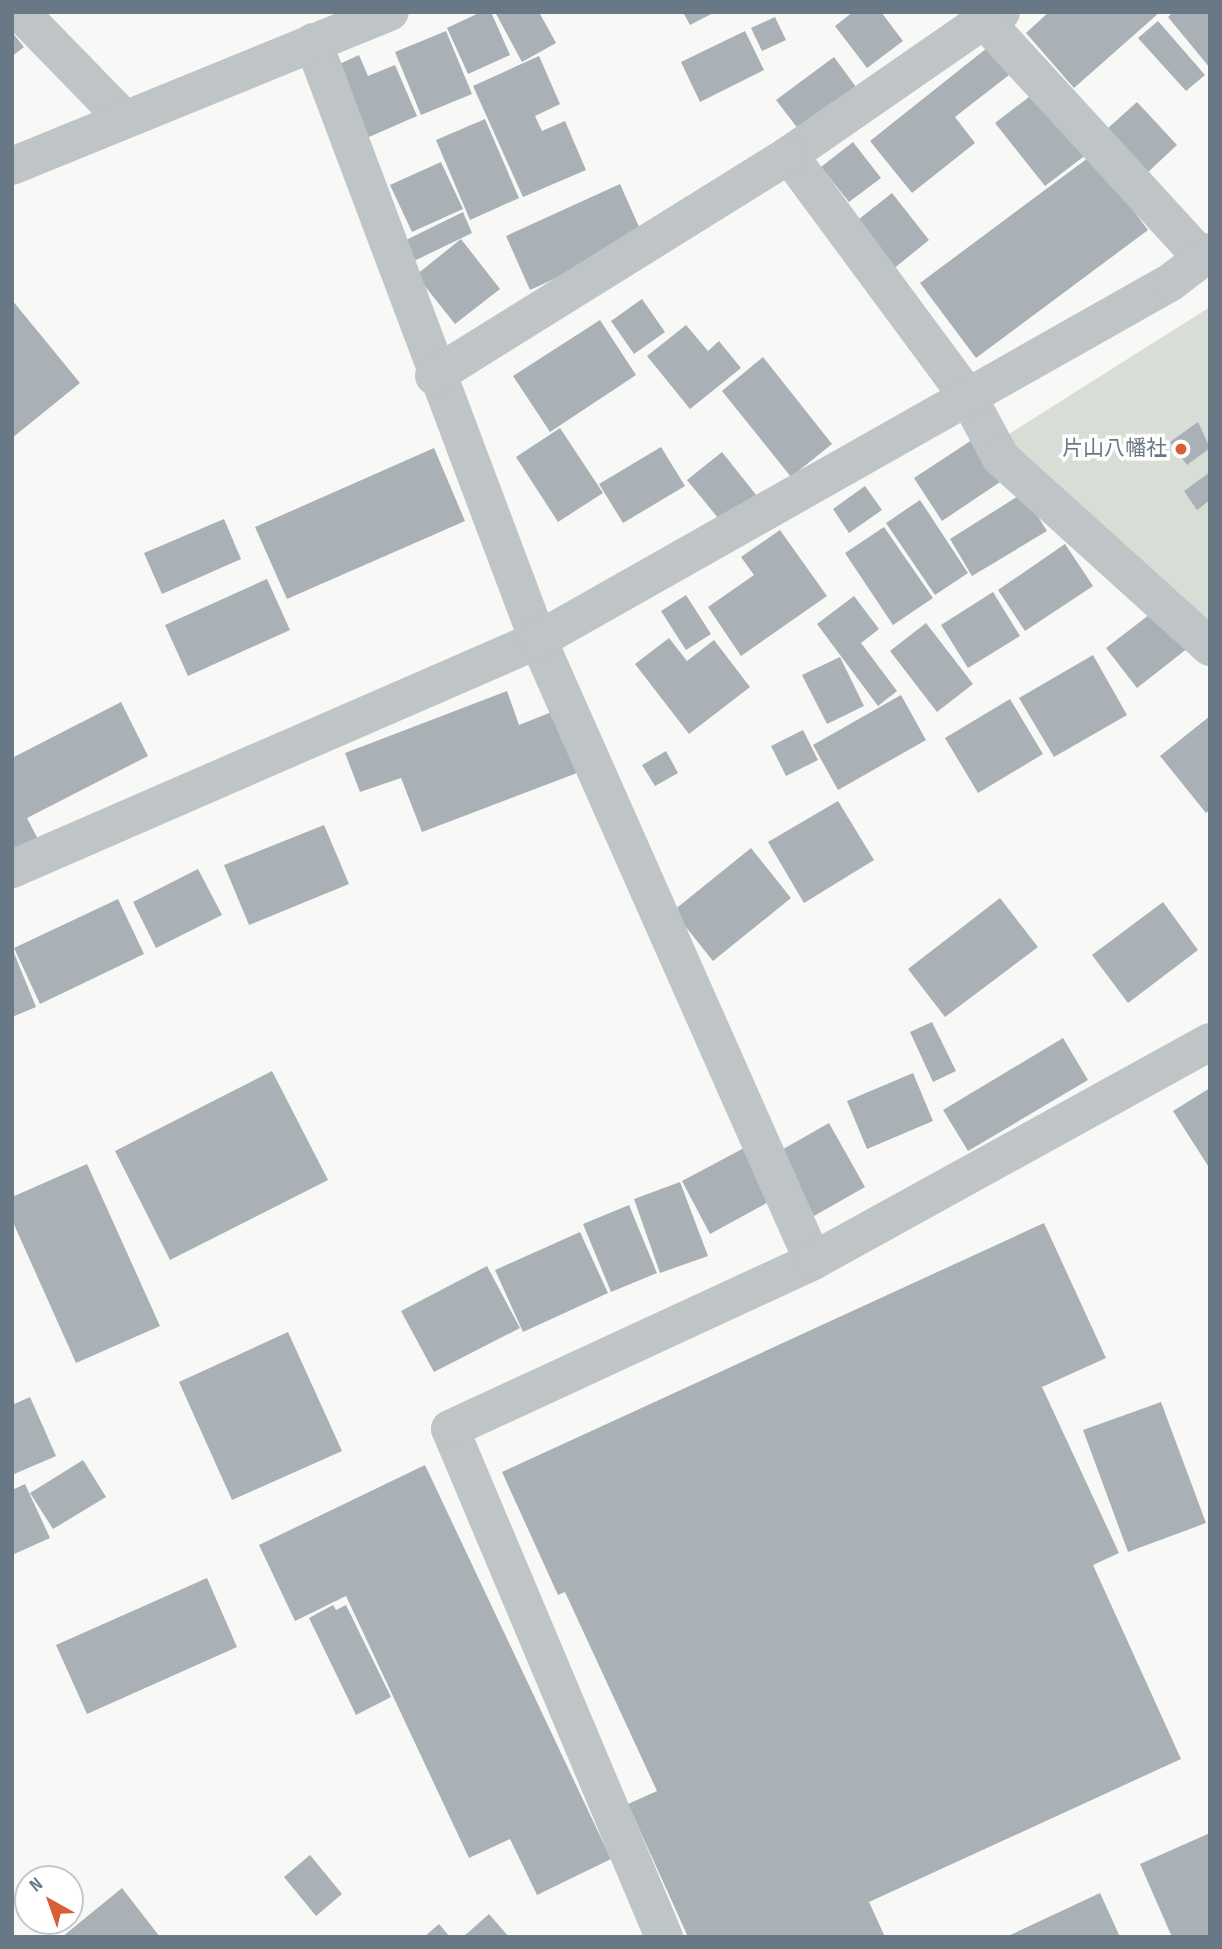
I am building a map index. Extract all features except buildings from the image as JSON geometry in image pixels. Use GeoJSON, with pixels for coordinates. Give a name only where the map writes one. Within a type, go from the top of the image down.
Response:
{"type":"FeatureCollection","features":[{"type":"Feature","properties":{"kind":"street"},"geometry":{"type":"LineString","coordinates":[[20,12],[123,118]]}},
{"type":"Feature","properties":{"kind":"street"},"geometry":{"type":"LineString","coordinates":[[12,166],[123,118],[390,12]]}},
{"type":"Feature","properties":{"kind":"street"},"geometry":{"type":"LineString","coordinates":[[12,869],[538,640],[968,397],[1206,255],[992,16],[789,155],[434,376]]}},
{"type":"Feature","properties":{"kind":"street"},"geometry":{"type":"LineString","coordinates":[[313,42],[434,376],[538,640],[813,1261]]}},
{"type":"Feature","properties":{"kind":"street"},"geometry":{"type":"LineString","coordinates":[[789,155],[968,397],[1001,458],[1210,646]]}},
{"type":"Feature","properties":{"kind":"street"},"geometry":{"type":"LineString","coordinates":[[664,1937],[450,1429],[813,1261],[1210,1042]]}},
{"type":"Feature","properties":{"kind":"shaded area"},"geometry":{"type":"Polygon","coordinates":[[[1210,307],[1210,634],[998,441],[1210,307]]]}},
{"type":"Feature","properties":{"kind":"place","name":"片山八幡社"},"geometry":{"type":"Point","coordinates":[1181,449]}}]}
